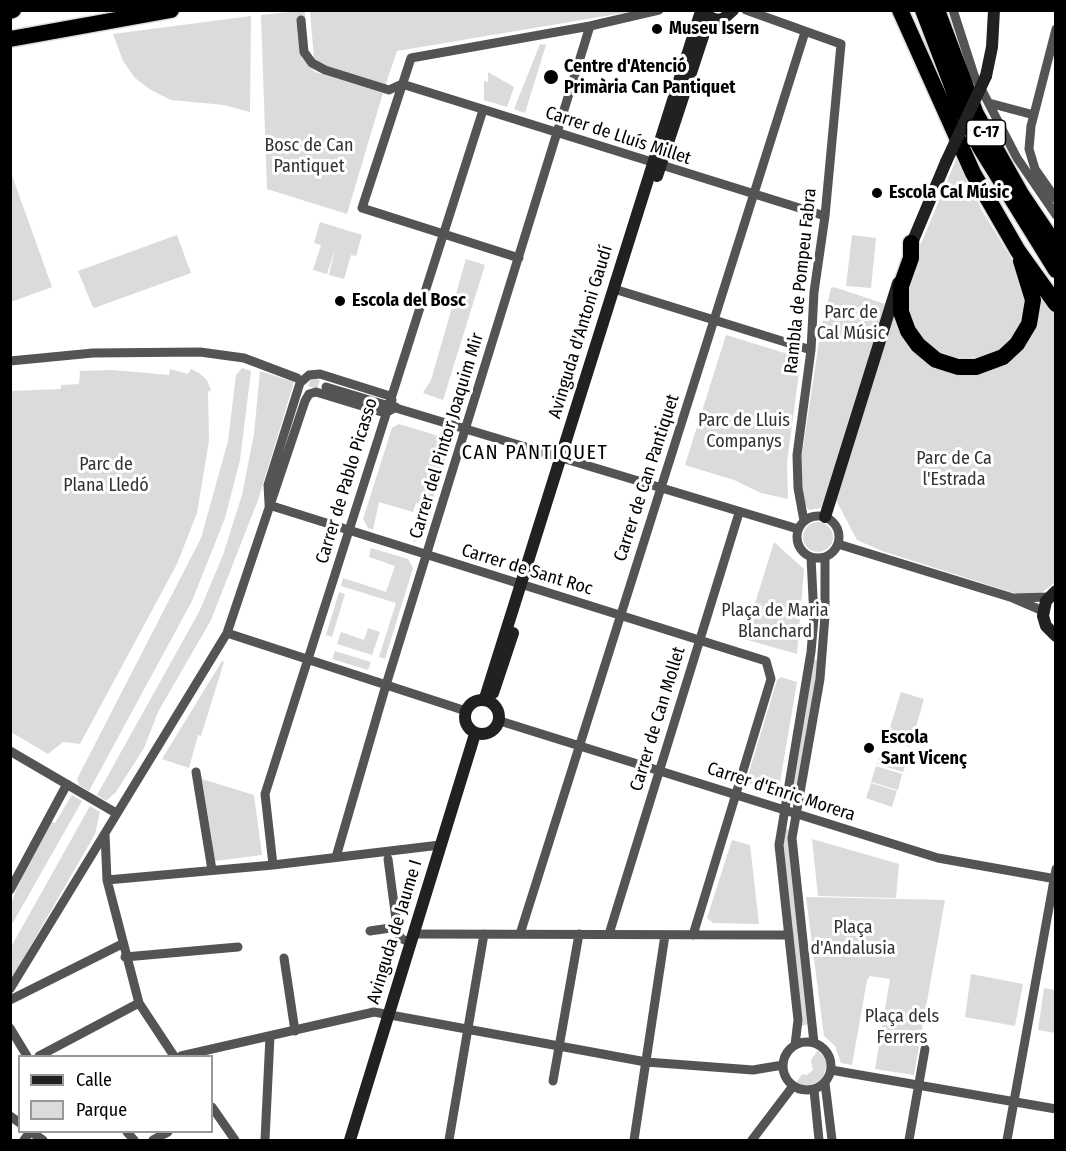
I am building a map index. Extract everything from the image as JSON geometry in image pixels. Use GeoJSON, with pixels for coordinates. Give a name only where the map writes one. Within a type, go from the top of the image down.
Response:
{"type":"FeatureCollection","features":[{"type":"Feature","properties":{"kind":"highway"},"geometry":{"type":"LineString","coordinates":[[10,39],[171,10]]}},
{"type":"Feature","properties":{"kind":"highway"},"geometry":{"type":"LineString","coordinates":[[900,10],[973,173],[1018,251],[1056,304]]}},
{"type":"Feature","properties":{"kind":"highway","name":"C-17"},"geometry":{"type":"LineString","coordinates":[[923,10],[954,91],[980,147],[1056,270]]}},
{"type":"Feature","properties":{"kind":"highway","name":"C-17"},"geometry":{"type":"LineString","coordinates":[[937,10],[976,114],[1017,187],[1056,246]]}},
{"type":"Feature","properties":{"kind":"highway"},"geometry":{"type":"LineString","coordinates":[[911,243],[911,258],[901,286],[901,312],[908,331],[918,345],[936,360],[958,367],[976,367],[1003,357],[1017,344],[1029,324],[1033,300],[1018,251]]}},
{"type":"Feature","properties":{"kind":"street"},"geometry":{"type":"LineString","coordinates":[[519,258],[362,208],[411,58],[590,26],[659,10]]}},
{"type":"Feature","properties":{"kind":"street"},"geometry":{"type":"LineString","coordinates":[[703,13],[723,19],[733,10]]}},
{"type":"Feature","properties":{"kind":"street"},"geometry":{"type":"LineString","coordinates":[[746,10],[805,32]]}},
{"type":"Feature","properties":{"kind":"street"},"geometry":{"type":"LineString","coordinates":[[953,10],[974,75],[1017,158],[1056,214]]}},
{"type":"Feature","properties":{"kind":"street"},"geometry":{"type":"LineString","coordinates":[[825,517],[911,243],[986,76],[992,47],[994,10]]}},
{"type":"Feature","properties":{"kind":"street","name":"Avinguda d'Antoni Gaudí"},"geometry":{"type":"LineString","coordinates":[[488,699],[703,13]]}},
{"type":"Feature","properties":{"kind":"street"},"geometry":{"type":"LineString","coordinates":[[301,20],[304,52],[312,63],[325,70],[389,90],[402,84]]}},
{"type":"Feature","properties":{"kind":"street","name":"Carrer del Pintor Joaquim Mir"},"geometry":{"type":"LineString","coordinates":[[336,857],[386,685],[590,26]]}},
{"type":"Feature","properties":{"kind":"street"},"geometry":{"type":"LineString","coordinates":[[1056,29],[1034,114],[1029,149],[1035,168],[1056,199]]}},
{"type":"Feature","properties":{"kind":"street","name":"Rambla de Pompeu Fabra"},"geometry":{"type":"LineString","coordinates":[[804,521],[798,488],[797,455],[811,350],[814,292],[825,216],[841,44],[805,32]]}},
{"type":"Feature","properties":{"kind":"street","name":"Carrer de Can Pantiquet"},"geometry":{"type":"LineString","coordinates":[[520,934],[805,32]]}},
{"type":"Feature","properties":{"kind":"street","name":"Carrer de Lluís Millet"},"geometry":{"type":"LineString","coordinates":[[402,84],[825,216]]}},
{"type":"Feature","properties":{"kind":"street"},"geometry":{"type":"LineString","coordinates":[[989,103],[1034,114]]}},
{"type":"Feature","properties":{"kind":"street","name":"Carrer de Pablo Picasso"},"geometry":{"type":"LineString","coordinates":[[273,865],[265,794],[483,110]]}},
{"type":"Feature","properties":{"kind":"street"},"geometry":{"type":"LineString","coordinates":[[617,290],[811,350]]}},
{"type":"Feature","properties":{"kind":"street"},"geometry":{"type":"LineString","coordinates":[[10,362],[93,353],[200,352],[244,358],[297,378]]}},
{"type":"Feature","properties":{"kind":"street"},"geometry":{"type":"LineString","coordinates":[[270,505],[268,487],[300,383],[309,375],[320,374],[390,405]]}},
{"type":"Feature","properties":{"kind":"street"},"geometry":{"type":"LineString","coordinates":[[326,387],[798,529]]}},
{"type":"Feature","properties":{"kind":"street"},"geometry":{"type":"LineString","coordinates":[[10,988],[226,633],[304,401],[309,394],[316,392],[390,405]]}},
{"type":"Feature","properties":{"kind":"street","name":"Carrer de Sant Roc"},"geometry":{"type":"LineString","coordinates":[[270,505],[766,661],[771,679],[736,795]]}},
{"type":"Feature","properties":{"kind":"street","name":"Carrer de Can Mollet"},"geometry":{"type":"LineString","coordinates":[[609,934],[739,513]]}},
{"type":"Feature","properties":{"kind":"street"},"geometry":{"type":"LineString","coordinates":[[814,1043],[795,885],[792,838],[820,679],[825,616],[825,558],[838,544],[836,526],[825,517],[811,517],[804,521],[798,529],[799,546],[811,557],[825,558]]}},
{"type":"Feature","properties":{"kind":"street"},"geometry":{"type":"LineString","coordinates":[[838,544],[1013,598],[1043,611]]}},
{"type":"Feature","properties":{"kind":"street"},"geometry":{"type":"LineString","coordinates":[[795,1045],[798,1020],[779,845],[811,651],[814,618],[811,557]]}},
{"type":"Feature","properties":{"kind":"street"},"geometry":{"type":"LineString","coordinates":[[1013,598],[1052,594]]}},
{"type":"Feature","properties":{"kind":"street"},"geometry":{"type":"LineString","coordinates":[[1052,594],[1043,611],[1046,626],[1056,636]]}},
{"type":"Feature","properties":{"kind":"street"},"geometry":{"type":"LineString","coordinates":[[226,633],[466,711]]}},
{"type":"Feature","properties":{"kind":"street"},"geometry":{"type":"LineString","coordinates":[[488,699],[499,711],[500,721],[490,732],[475,734],[465,722],[466,711],[475,701],[488,699]]}},
{"type":"Feature","properties":{"kind":"street","name":"Carrer d'Enric Morera"},"geometry":{"type":"LineString","coordinates":[[500,721],[659,770],[795,816],[938,858],[1055,876]]}},
{"type":"Feature","properties":{"kind":"street","name":"Avinguda de Jaume I"},"geometry":{"type":"LineString","coordinates":[[350,1140],[475,734]]}},
{"type":"Feature","properties":{"kind":"street"},"geometry":{"type":"LineString","coordinates":[[10,751],[116,813]]}},
{"type":"Feature","properties":{"kind":"street"},"geometry":{"type":"LineString","coordinates":[[196,772],[212,870]]}},
{"type":"Feature","properties":{"kind":"street"},"geometry":{"type":"LineString","coordinates":[[10,890],[71,787]]}},
{"type":"Feature","properties":{"kind":"street"},"geometry":{"type":"LineString","coordinates":[[693,935],[736,795]]}},
{"type":"Feature","properties":{"kind":"street"},"geometry":{"type":"LineString","coordinates":[[105,834],[107,880],[139,1003],[173,1055]]}},
{"type":"Feature","properties":{"kind":"street"},"geometry":{"type":"LineString","coordinates":[[107,880],[273,865],[440,844]]}},
{"type":"Feature","properties":{"kind":"street"},"geometry":{"type":"LineString","coordinates":[[91,858],[106,864]]}},
{"type":"Feature","properties":{"kind":"street"},"geometry":{"type":"LineString","coordinates":[[388,859],[396,927],[400,938],[484,934],[789,935]]}},
{"type":"Feature","properties":{"kind":"street"},"geometry":{"type":"LineString","coordinates":[[1007,1140],[1055,876]]}},
{"type":"Feature","properties":{"kind":"street"},"geometry":{"type":"LineString","coordinates":[[370,931],[396,927]]}},
{"type":"Feature","properties":{"kind":"street"},"geometry":{"type":"LineString","coordinates":[[449,1140],[484,934]]}},
{"type":"Feature","properties":{"kind":"street"},"geometry":{"type":"LineString","coordinates":[[553,1081],[579,934]]}},
{"type":"Feature","properties":{"kind":"street"},"geometry":{"type":"LineString","coordinates":[[634,1140],[665,935]]}},
{"type":"Feature","properties":{"kind":"street"},"geometry":{"type":"LineString","coordinates":[[10,1000],[122,944]]}},
{"type":"Feature","properties":{"kind":"street"},"geometry":{"type":"LineString","coordinates":[[126,957],[238,947]]}},
{"type":"Feature","properties":{"kind":"street"},"geometry":{"type":"LineString","coordinates":[[284,958],[295,1031]]}},
{"type":"Feature","properties":{"kind":"street"},"geometry":{"type":"LineString","coordinates":[[41,1055],[139,1003]]}},
{"type":"Feature","properties":{"kind":"street"},"geometry":{"type":"LineString","coordinates":[[185,1055],[374,1012],[646,1062],[753,1070],[783,1065]]}},
{"type":"Feature","properties":{"kind":"street"},"geometry":{"type":"LineString","coordinates":[[10,1028],[26,1055]]}},
{"type":"Feature","properties":{"kind":"street"},"geometry":{"type":"LineString","coordinates":[[265,1140],[270,1036]]}},
{"type":"Feature","properties":{"kind":"street"},"geometry":{"type":"LineString","coordinates":[[825,1083],[814,1090],[804,1090],[793,1086],[785,1076],[783,1065],[788,1052],[795,1045],[804,1042],[814,1043],[823,1048],[830,1057],[831,1070],[825,1083],[831,1140]]}},
{"type":"Feature","properties":{"kind":"street"},"geometry":{"type":"LineString","coordinates":[[909,1140],[925,1049]]}},
{"type":"Feature","properties":{"kind":"street"},"geometry":{"type":"LineString","coordinates":[[831,1070],[1056,1109]]}},
{"type":"Feature","properties":{"kind":"street"},"geometry":{"type":"LineString","coordinates":[[752,1140],[793,1086]]}},
{"type":"Feature","properties":{"kind":"street"},"geometry":{"type":"LineString","coordinates":[[814,1090],[819,1140]]}},
{"type":"Feature","properties":{"kind":"street"},"geometry":{"type":"LineString","coordinates":[[213,1108],[236,1140]]}},
{"type":"Feature","properties":{"kind":"green space","name":"Bosc de Can Pantiquet"},"geometry":{"type":"Polygon","coordinates":[[[297,11],[302,58],[315,72],[383,93],[347,214],[267,189],[261,15],[297,11]]]}},
{"type":"Feature","properties":{"kind":"green space"},"geometry":{"type":"Polygon","coordinates":[[[310,11],[635,11],[397,51],[385,86],[320,65],[314,59],[310,11]]]}},
{"type":"Feature","properties":{"kind":"green space"},"geometry":{"type":"Polygon","coordinates":[[[251,16],[250,112],[224,105],[171,100],[151,90],[135,78],[123,61],[113,34],[251,16]]]}},
{"type":"Feature","properties":{"kind":"green space"},"geometry":{"type":"Polygon","coordinates":[[[540,44],[546,45],[525,113],[514,109],[540,44]]]}},
{"type":"Feature","properties":{"kind":"green space"},"geometry":{"type":"Polygon","coordinates":[[[488,72],[514,87],[507,107],[484,100],[484,81],[488,82],[488,72]]]}},
{"type":"Feature","properties":{"kind":"green space"},"geometry":{"type":"Polygon","coordinates":[[[958,155],[981,209],[1017,268],[1026,304],[1021,323],[1006,345],[987,355],[968,358],[942,356],[908,331],[901,292],[958,155]]]}},
{"type":"Feature","properties":{"kind":"green space"},"geometry":{"type":"Polygon","coordinates":[[[10,170],[52,287],[11,302],[10,302],[10,170]]]}},
{"type":"Feature","properties":{"kind":"green space"},"geometry":{"type":"Polygon","coordinates":[[[320,222],[362,235],[356,256],[351,255],[344,279],[329,275],[335,249],[327,274],[313,270],[321,245],[314,243],[320,222]]]}},
{"type":"Feature","properties":{"kind":"green space"},"geometry":{"type":"Polygon","coordinates":[[[177,235],[191,273],[94,308],[78,271],[177,235]]]}},
{"type":"Feature","properties":{"kind":"green space"},"geometry":{"type":"Polygon","coordinates":[[[852,235],[876,238],[871,288],[846,286],[852,235]]]}},
{"type":"Feature","properties":{"kind":"green space"},"geometry":{"type":"Polygon","coordinates":[[[466,259],[485,265],[443,400],[423,393],[431,380],[466,259]]]}},
{"type":"Feature","properties":{"kind":"green space","name":"Parc de Cal Músic"},"geometry":{"type":"Polygon","coordinates":[[[834,287],[885,304],[823,503],[821,508],[809,510],[803,503],[801,461],[820,335],[831,288],[834,287]]]}},
{"type":"Feature","properties":{"kind":"green space","name":"Parc de Ca l'Estrada"},"geometry":{"type":"Polygon","coordinates":[[[1037,288],[1055,316],[1055,582],[1040,594],[1020,595],[882,551],[857,540],[836,500],[893,309],[938,364],[1005,360],[1037,288]]]}},
{"type":"Feature","properties":{"kind":"green space","name":"Parc de Lluis Companys"},"geometry":{"type":"Polygon","coordinates":[[[726,335],[801,358],[787,462],[788,499],[761,493],[734,480],[685,465],[726,335]]]}},
{"type":"Feature","properties":{"kind":"green space"},"geometry":{"type":"Polygon","coordinates":[[[242,368],[251,371],[240,460],[225,518],[192,601],[89,791],[79,785],[77,779],[201,538],[228,441],[236,375],[242,368]]]}},
{"type":"Feature","properties":{"kind":"green space","name":"Parc de Plana Lledó"},"geometry":{"type":"Polygon","coordinates":[[[170,369],[188,374],[191,369],[199,373],[207,380],[211,390],[208,392],[209,441],[197,513],[177,564],[80,744],[63,742],[48,754],[11,732],[11,391],[61,389],[61,385],[79,384],[80,371],[113,370],[169,375],[170,369]]]}},
{"type":"Feature","properties":{"kind":"green space"},"geometry":{"type":"Polygon","coordinates":[[[260,371],[294,382],[258,500],[211,620],[158,712],[144,748],[116,792],[106,801],[97,795],[199,612],[223,555],[242,495],[254,434],[260,371]]]}},
{"type":"Feature","properties":{"kind":"green space"},"geometry":{"type":"Polygon","coordinates":[[[399,424],[445,438],[449,447],[420,539],[413,542],[425,506],[416,503],[413,512],[379,502],[373,530],[368,528],[363,519],[392,428],[399,424]]]}},
{"type":"Feature","properties":{"kind":"green space"},"geometry":{"type":"Polygon","coordinates":[[[818,522],[824,523],[832,531],[832,543],[824,551],[818,552],[812,551],[804,543],[803,537],[804,531],[812,523],[818,522]]]}},
{"type":"Feature","properties":{"kind":"green space","name":"Plaça de Maria Blanchard"},"geometry":{"type":"Polygon","coordinates":[[[774,542],[804,569],[797,654],[744,639],[774,542]]]}},
{"type":"Feature","properties":{"kind":"green space"},"geometry":{"type":"Polygon","coordinates":[[[371,548],[408,559],[413,568],[385,659],[379,657],[396,603],[341,586],[343,578],[386,592],[395,566],[369,557],[371,548]]]}},
{"type":"Feature","properties":{"kind":"green space"},"geometry":{"type":"Polygon","coordinates":[[[339,592],[345,594],[332,637],[326,635],[339,592]]]}},
{"type":"Feature","properties":{"kind":"green space"},"geometry":{"type":"Polygon","coordinates":[[[368,628],[380,632],[372,655],[337,644],[341,632],[364,640],[368,628]]]}},
{"type":"Feature","properties":{"kind":"green space"},"geometry":{"type":"Polygon","coordinates":[[[335,651],[371,662],[368,670],[332,659],[335,651]]]}},
{"type":"Feature","properties":{"kind":"green space"},"geometry":{"type":"Polygon","coordinates":[[[813,659],[819,661],[797,788],[791,787],[813,659]]]}},
{"type":"Feature","properties":{"kind":"green space"},"geometry":{"type":"Polygon","coordinates":[[[222,661],[224,662],[201,736],[198,735],[189,768],[162,759],[222,661]]]}},
{"type":"Feature","properties":{"kind":"green space"},"geometry":{"type":"Polygon","coordinates":[[[781,677],[797,682],[778,794],[746,782],[777,680],[781,677]]]}},
{"type":"Feature","properties":{"kind":"green space"},"geometry":{"type":"Polygon","coordinates":[[[901,692],[924,699],[910,747],[886,740],[901,692]]]}},
{"type":"Feature","properties":{"kind":"green space"},"geometry":{"type":"Polygon","coordinates":[[[882,749],[908,757],[903,772],[877,764],[882,749]]]}},
{"type":"Feature","properties":{"kind":"green space"},"geometry":{"type":"Polygon","coordinates":[[[876,766],[902,774],[898,790],[871,782],[876,766]]]}},
{"type":"Feature","properties":{"kind":"green space"},"geometry":{"type":"Polygon","coordinates":[[[202,779],[254,795],[262,855],[215,861],[202,779]]]}},
{"type":"Feature","properties":{"kind":"green space"},"geometry":{"type":"Polygon","coordinates":[[[871,783],[897,791],[892,807],[866,798],[871,783]]]}},
{"type":"Feature","properties":{"kind":"green space"},"geometry":{"type":"Polygon","coordinates":[[[72,795],[82,801],[11,926],[11,905],[16,890],[50,821],[55,823],[72,795]]]}},
{"type":"Feature","properties":{"kind":"green space"},"geometry":{"type":"Polygon","coordinates":[[[90,806],[100,812],[95,834],[11,980],[11,947],[90,806]]]}},
{"type":"Feature","properties":{"kind":"green space"},"geometry":{"type":"Polygon","coordinates":[[[783,828],[790,830],[809,1024],[801,1026],[782,854],[783,828]]]}},
{"type":"Feature","properties":{"kind":"green space"},"geometry":{"type":"Polygon","coordinates":[[[812,839],[899,864],[896,898],[818,896],[812,839]]]}},
{"type":"Feature","properties":{"kind":"green space"},"geometry":{"type":"Polygon","coordinates":[[[732,840],[750,845],[759,924],[713,923],[707,918],[732,840]]]}},
{"type":"Feature","properties":{"kind":"green space","name":"Plaça d'Andalusia"},"geometry":{"type":"Polygon","coordinates":[[[806,897],[945,900],[914,1075],[875,1069],[890,979],[870,976],[867,980],[852,1065],[841,1063],[835,1046],[824,1036],[806,897]]]}},
{"type":"Feature","properties":{"kind":"green space"},"geometry":{"type":"Polygon","coordinates":[[[971,974],[1023,984],[1015,1026],[965,1017],[971,974]]]}},
{"type":"Feature","properties":{"kind":"green space"},"geometry":{"type":"Polygon","coordinates":[[[1044,988],[1055,990],[1055,1033],[1038,1030],[1044,988]]]}},
{"type":"Feature","properties":{"kind":"green space"},"geometry":{"type":"Polygon","coordinates":[[[818,1050],[827,1061],[823,1079],[807,1087],[795,1084],[802,1074],[807,1075],[813,1070],[811,1060],[818,1050]]]}},
{"type":"Feature","properties":{"kind":"tunnel"},"geometry":{"type":"LineString","coordinates":[[300,10],[301,20]]}},
{"type":"Feature","properties":{"kind":"tunnel"},"geometry":{"type":"LineString","coordinates":[[297,378],[326,387]]}},
{"type":"Feature","properties":{"kind":"place","name":"Museu Isern"},"geometry":{"type":"Point","coordinates":[657,29]}},
{"type":"Feature","properties":{"kind":"place","name":"Centre d'Atenció Primària Can Pantiquet"},"geometry":{"type":"Point","coordinates":[551,77]}},
{"type":"Feature","properties":{"kind":"place","name":"Escola Cal Músic"},"geometry":{"type":"Point","coordinates":[877,193]}},
{"type":"Feature","properties":{"kind":"place","name":"Escola del Bosc"},"geometry":{"type":"Point","coordinates":[340,301]}},
{"type":"Feature","properties":{"kind":"place","name":"Escola Sant Vicenç"},"geometry":{"type":"Point","coordinates":[869,748]}},
{"type":"Feature","properties":{"kind":"district","name":"CAN PANTIQUET"},"geometry":{"type":"Point","coordinates":[535,453]}},
{"type":"Feature","properties":{"kind":"park label","name":"Plaça dels Ferrers"},"geometry":{"type":"Point","coordinates":[902,1027]}}]}
